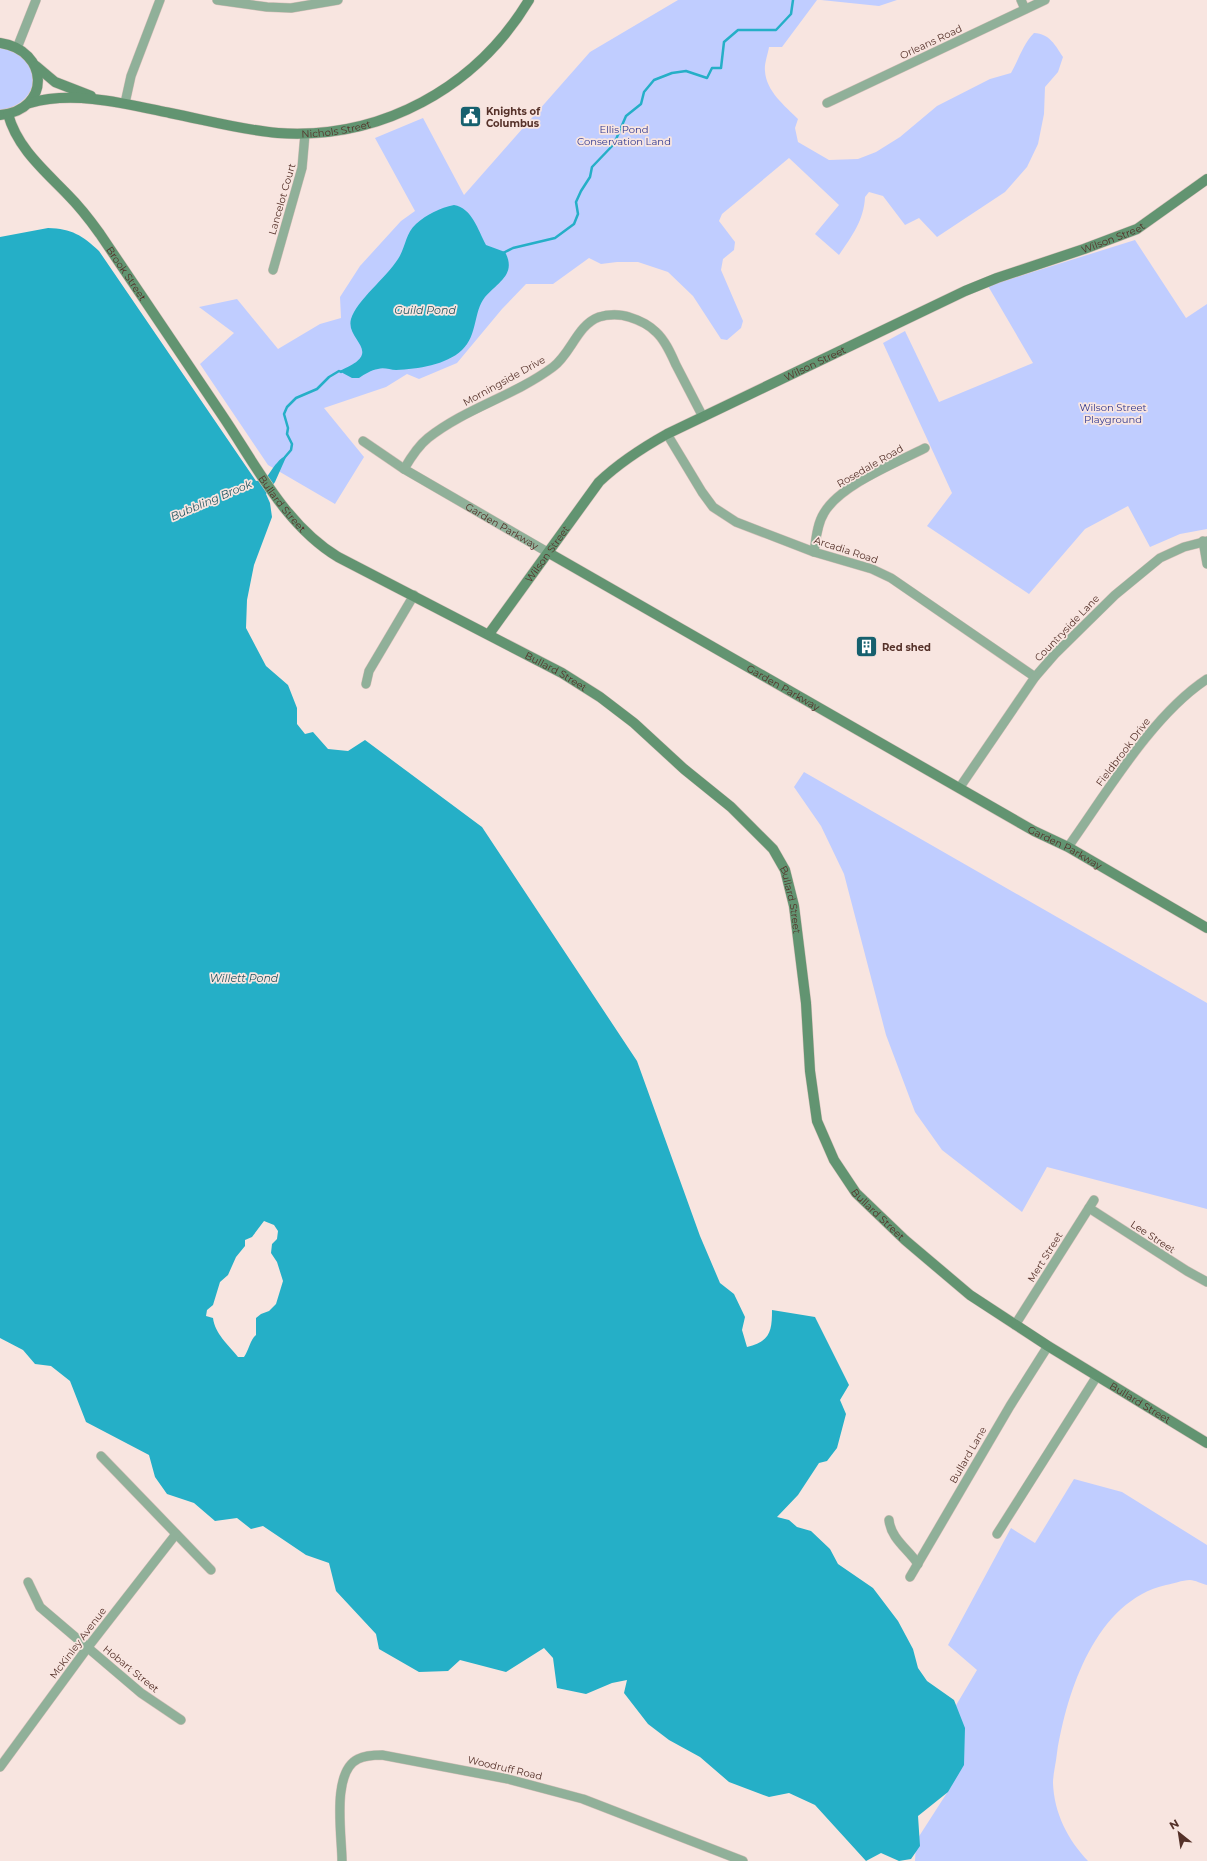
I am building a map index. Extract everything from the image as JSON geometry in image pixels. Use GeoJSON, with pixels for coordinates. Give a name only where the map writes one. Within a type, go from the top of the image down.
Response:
{"type":"FeatureCollection","features":[{"type":"Feature","properties":{"kind":"main road","name":"Nichols Street"},"geometry":{"type":"LineString","coordinates":[[30,103],[55,98],[98,99],[257,130],[305,134],[337,131],[368,125],[400,114],[434,97],[465,75],[491,50],[512,26],[529,0]]}},
{"type":"Feature","properties":{"kind":"main road"},"geometry":{"type":"LineString","coordinates":[[0,43],[17,48]]}},
{"type":"Feature","properties":{"kind":"main road","name":"Nichols Street"},"geometry":{"type":"LineString","coordinates":[[17,48],[54,82],[98,99]]}},
{"type":"Feature","properties":{"kind":"main road"},"geometry":{"type":"LineString","coordinates":[[30,103],[35,95],[39,80],[34,64]]}},
{"type":"Feature","properties":{"kind":"main road","name":"Brook Street"},"geometry":{"type":"LineString","coordinates":[[30,103],[20,110],[4,114],[13,131],[26,151],[81,209],[100,234],[238,439]]}},
{"type":"Feature","properties":{"kind":"main road","name":"Wilson Street"},"geometry":{"type":"LineString","coordinates":[[489,634],[599,482],[620,462],[667,434],[965,291],[997,278],[1084,249],[1137,229],[1207,179]]}},
{"type":"Feature","properties":{"kind":"main road","name":"Bullard Street"},"geometry":{"type":"LineString","coordinates":[[238,439],[272,491],[296,522],[316,542],[338,557],[562,672],[600,697],[634,723],[684,769],[731,806],[773,849],[785,870],[794,906],[806,1003],[810,1071],[817,1121],[831,1155],[856,1193],[905,1240],[970,1295],[1048,1346],[1207,1443]]}},
{"type":"Feature","properties":{"kind":"main road","name":"Garden Parkway"},"geometry":{"type":"LineString","coordinates":[[549,553],[791,693],[960,787],[1034,831],[1068,847],[1207,928]]}},
{"type":"Feature","properties":{"kind":"street"},"geometry":{"type":"LineString","coordinates":[[17,48],[36,0]]}},
{"type":"Feature","properties":{"kind":"street"},"geometry":{"type":"LineString","coordinates":[[125,104],[131,76],[160,0]]}},
{"type":"Feature","properties":{"kind":"street"},"geometry":{"type":"LineString","coordinates":[[217,0],[266,7],[291,8],[338,0]]}},
{"type":"Feature","properties":{"kind":"street"},"geometry":{"type":"LineString","coordinates":[[1021,0],[1025,9]]}},
{"type":"Feature","properties":{"kind":"street","name":"Orleans Road"},"geometry":{"type":"LineString","coordinates":[[827,103],[1045,0]]}},
{"type":"Feature","properties":{"kind":"street","name":"Lancelot Court"},"geometry":{"type":"LineString","coordinates":[[273,270],[302,168],[306,144],[305,134]]}},
{"type":"Feature","properties":{"kind":"street","name":"Morningside Drive"},"geometry":{"type":"LineString","coordinates":[[404,468],[416,450],[428,438],[459,418],[534,380],[554,367],[565,355],[586,324],[600,316],[611,315],[629,317],[647,325],[657,333],[670,352],[703,417]]}},
{"type":"Feature","properties":{"kind":"street","name":"Arcadia Road"},"geometry":{"type":"LineString","coordinates":[[667,434],[702,492],[714,507],[736,522],[814,552],[872,569],[891,578],[1035,677]]}},
{"type":"Feature","properties":{"kind":"street","name":"Garden Parkway"},"geometry":{"type":"LineString","coordinates":[[363,441],[404,468],[549,553]]}},
{"type":"Feature","properties":{"kind":"street","name":"Rosedale Road"},"geometry":{"type":"LineString","coordinates":[[814,552],[823,514],[831,503],[864,479],[924,448]]}},
{"type":"Feature","properties":{"kind":"street"},"geometry":{"type":"LineString","coordinates":[[1205,541],[1207,564]]}},
{"type":"Feature","properties":{"kind":"street","name":"Countryside Lane"},"geometry":{"type":"LineString","coordinates":[[960,787],[1035,677],[1055,654],[1115,596],[1160,558],[1205,541]]}},
{"type":"Feature","properties":{"kind":"street"},"geometry":{"type":"LineString","coordinates":[[366,684],[369,671],[414,595]]}},
{"type":"Feature","properties":{"kind":"street","name":"Fieldbrook Drive"},"geometry":{"type":"LineString","coordinates":[[1068,847],[1135,752],[1158,723],[1184,698],[1207,679]]}},
{"type":"Feature","properties":{"kind":"street","name":"Mert Street"},"geometry":{"type":"LineString","coordinates":[[1015,1325],[1094,1200]]}},
{"type":"Feature","properties":{"kind":"street","name":"Lee Street"},"geometry":{"type":"LineString","coordinates":[[1089,1208],[1187,1271],[1207,1282]]}},
{"type":"Feature","properties":{"kind":"street","name":"Bullard Lane"},"geometry":{"type":"LineString","coordinates":[[910,1578],[1010,1406],[1048,1346]]}},
{"type":"Feature","properties":{"kind":"street"},"geometry":{"type":"LineString","coordinates":[[997,1534],[1097,1376]]}},
{"type":"Feature","properties":{"kind":"street"},"geometry":{"type":"LineString","coordinates":[[101,1456],[211,1570]]}},
{"type":"Feature","properties":{"kind":"street"},"geometry":{"type":"LineString","coordinates":[[889,1520],[890,1528],[901,1545],[911,1552],[918,1564]]}},
{"type":"Feature","properties":{"kind":"street","name":"McKinley Avenue"},"geometry":{"type":"LineString","coordinates":[[0,1766],[88,1647],[176,1534]]}},
{"type":"Feature","properties":{"kind":"street","name":"Hobart Street"},"geometry":{"type":"LineString","coordinates":[[28,1582],[40,1607],[141,1693],[181,1720]]}},
{"type":"Feature","properties":{"kind":"street","name":"Woodruff Road"},"geometry":{"type":"LineString","coordinates":[[342,1861],[340,1811],[343,1779],[347,1770],[357,1759],[382,1755],[508,1779],[583,1799],[743,1861]]}},
{"type":"Feature","properties":{"kind":"green space","name":"Ellis Pond Conservation Land"},"geometry":{"type":"Polygon","coordinates":[[[678,0],[817,0],[782,47],[769,47],[765,71],[766,78],[772,92],[798,119],[795,128],[798,142],[829,160],[858,159],[876,152],[900,137],[937,106],[990,79],[1011,73],[1024,47],[1034,33],[1044,35],[1052,41],[1063,57],[1058,72],[1045,87],[1044,114],[1038,144],[1027,167],[1005,192],[937,237],[919,218],[905,225],[883,196],[869,192],[865,197],[860,220],[839,255],[815,234],[839,205],[789,158],[722,214],[719,221],[735,242],[734,250],[723,259],[721,270],[743,321],[741,328],[727,340],[721,339],[693,296],[668,272],[638,262],[601,264],[589,258],[553,284],[526,284],[502,309],[457,363],[419,379],[407,374],[386,387],[324,408],[364,457],[335,504],[268,465],[200,364],[234,333],[199,307],[237,299],[278,349],[320,324],[341,318],[340,297],[360,266],[401,221],[415,211],[375,138],[423,118],[464,195],[590,52],[678,0]]]}},
{"type":"Feature","properties":{"kind":"green space"},"geometry":{"type":"Polygon","coordinates":[[[821,0],[897,0],[879,6],[821,0]]]}},
{"type":"Feature","properties":{"kind":"green space"},"geometry":{"type":"Polygon","coordinates":[[[0,47],[13,52],[28,63],[33,75],[33,83],[31,90],[22,101],[15,106],[0,110],[0,47]]]}},
{"type":"Feature","properties":{"kind":"green space","name":"Wilson Street Playground"},"geometry":{"type":"Polygon","coordinates":[[[1135,240],[1186,318],[1207,304],[1207,529],[1180,534],[1150,547],[1128,506],[1085,529],[1029,594],[927,526],[952,493],[883,343],[905,331],[939,402],[1033,363],[988,286],[1135,240]]]}},
{"type":"Feature","properties":{"kind":"green space"},"geometry":{"type":"Polygon","coordinates":[[[804,772],[1207,1003],[1207,1209],[1047,1167],[1022,1212],[942,1150],[915,1112],[886,1035],[844,874],[821,826],[794,787],[804,772]]]}},
{"type":"Feature","properties":{"kind":"green space"},"geometry":{"type":"Polygon","coordinates":[[[1074,1479],[1122,1492],[1207,1545],[1207,1585],[1187,1580],[1166,1585],[1142,1594],[1121,1609],[1103,1629],[1089,1652],[1077,1677],[1068,1703],[1062,1729],[1053,1783],[1056,1805],[1063,1825],[1074,1844],[1088,1861],[915,1861],[916,1841],[952,1785],[955,1707],[977,1670],[948,1645],[1011,1528],[1035,1543],[1074,1479]]]}},
{"type":"Feature","properties":{"kind":"water","name":"Guild Pond"},"geometry":{"type":"Polygon","coordinates":[[[454,205],[465,210],[474,220],[486,245],[505,252],[509,266],[504,277],[481,303],[471,338],[467,344],[455,355],[440,363],[413,369],[396,370],[380,368],[370,371],[359,378],[352,378],[339,371],[353,364],[360,358],[362,352],[361,346],[353,334],[351,327],[351,319],[359,304],[398,259],[412,228],[425,217],[434,212],[454,205]]]}},
{"type":"Feature","properties":{"kind":"water","name":"Willett Pond"},"geometry":{"type":"Polygon","coordinates":[[[48,228],[70,231],[82,237],[99,251],[256,481],[260,481],[266,477],[279,460],[287,455],[275,482],[266,494],[270,503],[272,517],[254,565],[247,600],[246,628],[266,666],[288,685],[297,708],[297,724],[305,734],[313,732],[328,749],[348,751],[365,740],[482,827],[637,1061],[700,1236],[720,1283],[734,1294],[745,1317],[742,1330],[747,1347],[761,1342],[768,1334],[771,1324],[772,1310],[815,1317],[849,1385],[840,1400],[846,1414],[837,1448],[827,1461],[819,1463],[798,1495],[777,1517],[789,1520],[797,1527],[811,1531],[830,1549],[838,1564],[873,1588],[898,1621],[913,1649],[918,1668],[927,1681],[954,1700],[965,1728],[964,1765],[948,1792],[918,1816],[920,1846],[911,1859],[899,1861],[881,1853],[866,1861],[815,1805],[789,1793],[769,1797],[729,1782],[700,1757],[669,1740],[648,1724],[624,1693],[627,1680],[612,1683],[586,1694],[557,1688],[553,1658],[544,1648],[506,1672],[460,1660],[448,1671],[419,1672],[379,1649],[376,1634],[336,1591],[329,1563],[306,1555],[263,1526],[251,1529],[237,1518],[215,1521],[194,1503],[167,1494],[155,1477],[149,1455],[86,1422],[70,1381],[51,1366],[35,1364],[23,1350],[0,1338],[0,237],[48,228]],[[264,1221],[252,1237],[245,1240],[245,1246],[236,1257],[228,1275],[220,1282],[213,1305],[207,1310],[206,1316],[213,1318],[216,1329],[222,1339],[238,1357],[244,1357],[256,1335],[256,1318],[269,1311],[276,1304],[283,1281],[277,1262],[271,1253],[272,1244],[277,1239],[278,1231],[274,1225],[264,1221]]]}},
{"type":"Feature","properties":{"kind":"waterway","name":"Bubbling Brook"},"geometry":{"type":"LineString","coordinates":[[503,253],[513,248],[555,238],[574,224],[578,214],[576,202],[590,177],[592,167],[614,144],[626,116],[641,104],[644,92],[654,80],[672,73],[686,71],[707,78],[712,68],[721,68],[724,42],[738,30],[776,30],[791,14],[793,0]]}},
{"type":"Feature","properties":{"kind":"waterway","name":"Bubbling Brook"},"geometry":{"type":"LineString","coordinates":[[285,457],[291,450],[292,444],[287,434],[288,428],[284,414],[287,407],[296,398],[317,389],[329,377],[339,371],[341,372]]}},
{"type":"Feature","properties":{"kind":"place","name":"Knights of Columbus"},"geometry":{"type":"Point","coordinates":[471,117]}},
{"type":"Feature","properties":{"kind":"place","name":"Red shed"},"geometry":{"type":"Point","coordinates":[867,647]}}]}
